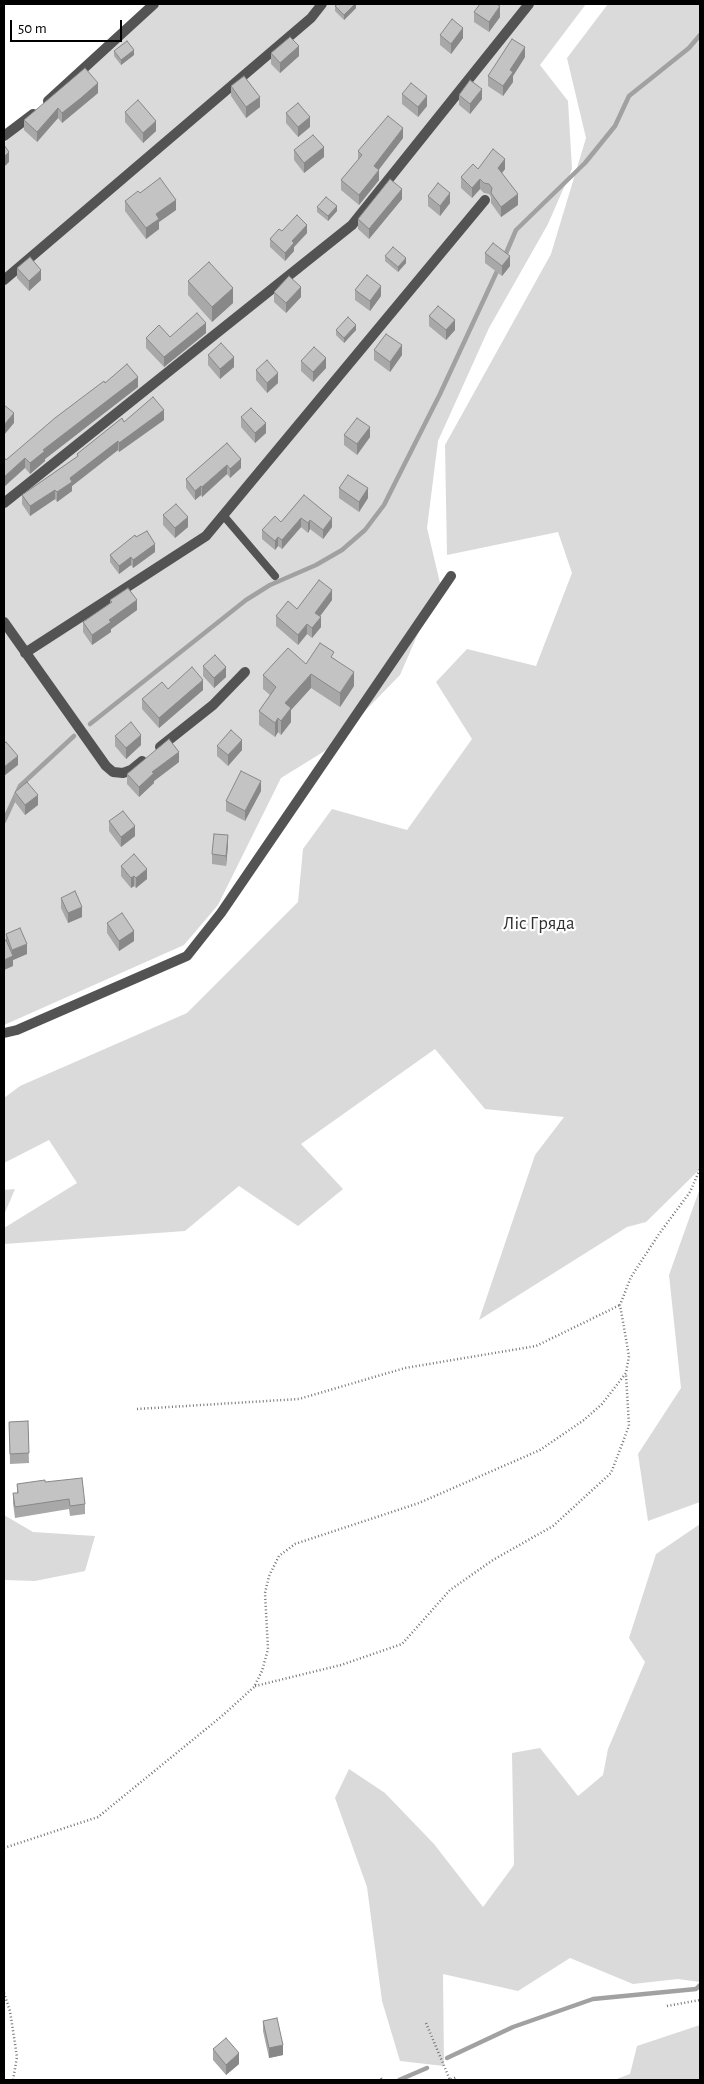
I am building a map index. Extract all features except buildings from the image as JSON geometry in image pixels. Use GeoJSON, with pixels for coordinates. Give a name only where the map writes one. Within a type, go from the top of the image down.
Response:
{"type":"FeatureCollection","features":[{"type":"Feature","properties":{"kind":"street"},"geometry":{"type":"LineString","coordinates":[[4,136],[37,111],[154,4]]}},
{"type":"Feature","properties":{"kind":"street"},"geometry":{"type":"LineString","coordinates":[[4,280],[311,18],[322,4]]}},
{"type":"Feature","properties":{"kind":"street"},"geometry":{"type":"LineString","coordinates":[[4,504],[352,225],[529,4]]}},
{"type":"Feature","properties":{"kind":"street"},"geometry":{"type":"LineString","coordinates":[[25,653],[206,536],[485,200]]}},
{"type":"Feature","properties":{"kind":"street"},"geometry":{"type":"LineString","coordinates":[[4,1033],[17,1030],[187,956],[221,913],[450,576]]}},
{"type":"Feature","properties":{"kind":"street"},"geometry":{"type":"LineString","coordinates":[[4,622],[106,766],[113,772],[122,774],[131,770],[213,705],[245,672]]}},
{"type":"Feature","properties":{"kind":"lane"},"geometry":{"type":"LineString","coordinates":[[223,514],[275,576]]}},
{"type":"Feature","properties":{"kind":"path"},"geometry":{"type":"LineString","coordinates":[[254,1687],[341,1665],[402,1644],[450,1590],[493,1560],[552,1526],[611,1473],[629,1426],[626,1373],[629,1356],[620,1315],[620,1305],[631,1277],[659,1234],[690,1192],[700,1169]]}},
{"type":"Feature","properties":{"kind":"path"},"geometry":{"type":"LineString","coordinates":[[137,1409],[299,1399],[405,1368],[536,1346],[620,1305]]}},
{"type":"Feature","properties":{"kind":"path"},"geometry":{"type":"LineString","coordinates":[[4,1848],[98,1817],[222,1716],[254,1687],[262,1671],[268,1648],[265,1593],[269,1576],[279,1556],[295,1544],[419,1503],[540,1450],[584,1420],[602,1404],[626,1373]]}},
{"type":"Feature","properties":{"kind":"path"},"geometry":{"type":"LineString","coordinates":[[4,1993],[10,2011],[17,2057],[13,2080]]}},
{"type":"Feature","properties":{"kind":"path"},"geometry":{"type":"LineString","coordinates":[[667,2006],[700,2000]]}},
{"type":"Feature","properties":{"kind":"path"},"geometry":{"type":"LineString","coordinates":[[426,2023],[450,2080],[457,2077]]}},
{"type":"Feature","properties":{"kind":"green space"},"geometry":{"type":"Polygon","coordinates":[[[161,4],[586,4],[540,65],[568,101],[572,169],[548,224],[489,328],[438,441],[427,528],[440,583],[400,675],[328,749],[281,778],[218,905],[184,945],[4,1025],[4,143],[161,4]]]}},
{"type":"Feature","properties":{"kind":"green space","name":"Ліс Гряда"},"geometry":{"type":"Polygon","coordinates":[[[608,4],[700,4],[700,1169],[646,1222],[627,1227],[479,1320],[535,1155],[564,1117],[485,1109],[435,1049],[301,1144],[343,1189],[298,1226],[239,1186],[185,1231],[4,1244],[4,1228],[77,1183],[49,1140],[4,1163],[4,1098],[20,1086],[187,1013],[298,902],[303,849],[332,809],[407,830],[472,739],[436,682],[467,649],[536,666],[572,573],[558,532],[447,555],[445,445],[551,254],[586,138],[567,58],[608,4]]]}},
{"type":"Feature","properties":{"kind":"green space"},"geometry":{"type":"Polygon","coordinates":[[[700,1188],[700,1502],[648,1521],[638,1454],[681,1388],[669,1275],[700,1188]]]}},
{"type":"Feature","properties":{"kind":"green space"},"geometry":{"type":"Polygon","coordinates":[[[15,1189],[4,1215],[4,1190],[15,1189]]]}},
{"type":"Feature","properties":{"kind":"green space"},"geometry":{"type":"Polygon","coordinates":[[[4,1515],[33,1532],[95,1536],[85,1571],[35,1581],[4,1580],[4,1515]]]}},
{"type":"Feature","properties":{"kind":"green space"},"geometry":{"type":"Polygon","coordinates":[[[700,1524],[700,1982],[678,1979],[633,1984],[570,1958],[518,1991],[443,1974],[444,2066],[400,2061],[382,2001],[367,1887],[335,1798],[349,1769],[385,1793],[434,1844],[483,1907],[514,1865],[512,1753],[540,1748],[578,1796],[603,1775],[608,1749],[645,1662],[629,1638],[656,1554],[700,1524]]]}},
{"type":"Feature","properties":{"kind":"green space"},"geometry":{"type":"Polygon","coordinates":[[[700,2025],[700,2080],[614,2080],[630,2074],[637,2046],[700,2025]]]}},
{"type":"Feature","properties":{"kind":"waterway"},"geometry":{"type":"LineString","coordinates":[[504,258],[516,230],[585,163],[615,126],[629,96],[689,48],[700,35]]}},
{"type":"Feature","properties":{"kind":"waterway"},"geometry":{"type":"LineString","coordinates":[[90,724],[246,600],[270,585],[316,565],[342,550],[365,530],[384,505],[440,394],[499,267]]}},
{"type":"Feature","properties":{"kind":"waterway"},"geometry":{"type":"LineString","coordinates":[[4,821],[20,786],[74,736]]}},
{"type":"Feature","properties":{"kind":"waterway"},"geometry":{"type":"LineString","coordinates":[[447,2058],[513,2027],[593,1999],[696,1989],[700,1985]]}},
{"type":"Feature","properties":{"kind":"waterway"},"geometry":{"type":"LineString","coordinates":[[399,2080],[427,2068]]}}]}
